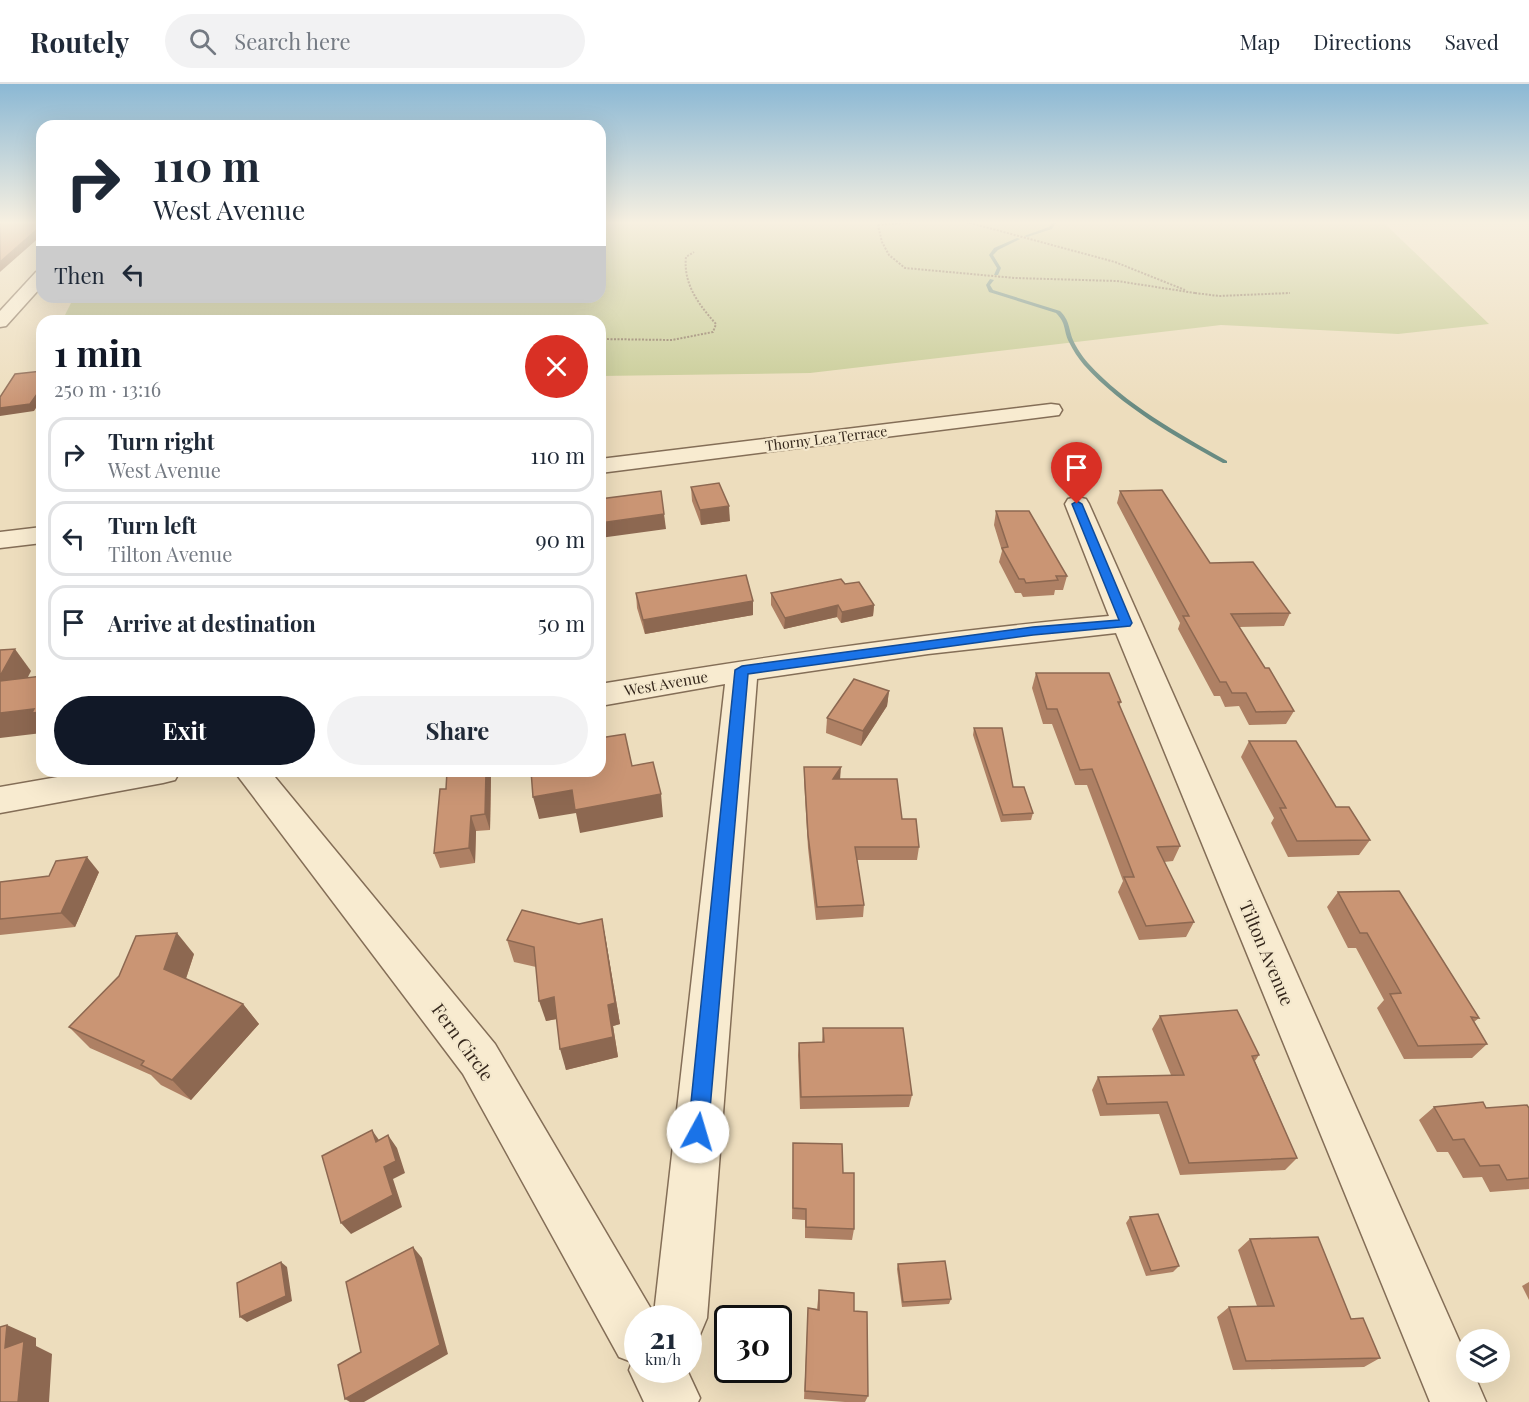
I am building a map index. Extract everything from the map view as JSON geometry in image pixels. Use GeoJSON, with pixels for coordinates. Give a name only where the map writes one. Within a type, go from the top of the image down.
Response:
{"type":"FeatureCollection","features":[{"type":"Feature","properties":{"kind":"street"},"geometry":{"type":"LineString","coordinates":[[0,322],[36,283]]}},
{"type":"Feature","properties":{"kind":"street","name":"Thorny Lea Terrace"},"geometry":{"type":"LineString","coordinates":[[606,465],[1051,410]]}},
{"type":"Feature","properties":{"kind":"street","name":"Tilton Avenue"},"geometry":{"type":"LineString","coordinates":[[1077,504],[1458,1402]]}},
{"type":"Feature","properties":{"kind":"street"},"geometry":{"type":"LineString","coordinates":[[0,540],[36,536]]}},
{"type":"Feature","properties":{"kind":"street","name":"West Avenue"},"geometry":{"type":"LineString","coordinates":[[606,694],[742,670],[1033,631],[1126,623]]}},
{"type":"Feature","properties":{"kind":"street"},"geometry":{"type":"LineString","coordinates":[[681,1305],[742,670]]}},
{"type":"Feature","properties":{"kind":"street"},"geometry":{"type":"LineString","coordinates":[[0,800],[129,777]]}},
{"type":"Feature","properties":{"kind":"street","name":"Fern Circle"},"geometry":{"type":"LineString","coordinates":[[256,777],[479,1059],[624,1313]]}},
{"type":"Feature","properties":{"kind":"path"},"geometry":{"type":"LineString","coordinates":[[606,339],[660,340],[703,336],[713,332],[716,324],[694,299],[690,283]]}},
{"type":"Feature","properties":{"kind":"path"},"geometry":{"type":"LineString","coordinates":[[1127,283],[1219,296],[1290,293]]}},
{"type":"Feature","properties":{"kind":"path"},"geometry":{"type":"LineString","coordinates":[[1168,283],[1195,293]]}},
{"type":"Feature","properties":{"kind":"green space"},"geometry":{"type":"Polygon","coordinates":[[[606,283],[1446,283],[1489,324],[1398,334],[1221,325],[810,373],[606,376],[606,315],[65,315],[71,303],[606,303],[606,283]]]}},
{"type":"Feature","properties":{"kind":"building"},"geometry":{"type":"Polygon","coordinates":[[[36,372],[36,396],[30,404],[0,408],[0,397],[15,374],[36,372]]]}},
{"type":"Feature","properties":{"kind":"building"},"geometry":{"type":"Polygon","coordinates":[[[719,483],[729,506],[700,510],[691,487],[719,483]]]}},
{"type":"Feature","properties":{"kind":"building"},"geometry":{"type":"Polygon","coordinates":[[[1162,490],[1210,563],[1253,562],[1290,613],[1231,614],[1265,668],[1269,668],[1294,711],[1256,712],[1246,693],[1232,693],[1226,682],[1220,682],[1183,616],[1189,616],[1120,491],[1162,490]]]}},
{"type":"Feature","properties":{"kind":"building"},"geometry":{"type":"Polygon","coordinates":[[[661,491],[664,514],[606,522],[606,498],[661,491]]]}},
{"type":"Feature","properties":{"kind":"building"},"geometry":{"type":"Polygon","coordinates":[[[996,511],[1029,511],[1067,576],[1056,576],[1058,580],[1026,583],[1024,579],[1019,579],[1002,548],[1008,547],[996,511]]]}},
{"type":"Feature","properties":{"kind":"building"},"geometry":{"type":"Polygon","coordinates":[[[746,575],[753,601],[643,620],[636,593],[746,575]]]}},
{"type":"Feature","properties":{"kind":"building"},"geometry":{"type":"Polygon","coordinates":[[[841,579],[845,584],[859,582],[874,605],[842,612],[838,605],[785,618],[771,593],[841,579]]]}},
{"type":"Feature","properties":{"kind":"building"},"geometry":{"type":"Polygon","coordinates":[[[15,649],[0,676],[0,650],[15,649]]]}},
{"type":"Feature","properties":{"kind":"building"},"geometry":{"type":"Polygon","coordinates":[[[1036,673],[1109,673],[1121,702],[1118,702],[1180,846],[1157,847],[1194,922],[1146,926],[1124,877],[1134,877],[1092,769],[1080,770],[1057,709],[1047,709],[1036,673]]]}},
{"type":"Feature","properties":{"kind":"building"},"geometry":{"type":"Polygon","coordinates":[[[36,677],[36,713],[32,713],[34,709],[0,713],[0,681],[36,677]]]}},
{"type":"Feature","properties":{"kind":"building"},"geometry":{"type":"Polygon","coordinates":[[[854,679],[889,691],[863,731],[827,718],[854,679]]]}},
{"type":"Feature","properties":{"kind":"building"},"geometry":{"type":"Polygon","coordinates":[[[974,728],[1002,728],[1013,787],[1024,787],[1033,813],[1003,815],[974,728]]]}},
{"type":"Feature","properties":{"kind":"building"},"geometry":{"type":"Polygon","coordinates":[[[625,734],[632,766],[653,762],[661,794],[575,810],[572,790],[533,797],[531,777],[606,777],[606,737],[625,734]]]}},
{"type":"Feature","properties":{"kind":"building"},"geometry":{"type":"Polygon","coordinates":[[[1249,741],[1296,741],[1336,807],[1349,807],[1370,840],[1297,841],[1280,808],[1286,808],[1249,741]]]}},
{"type":"Feature","properties":{"kind":"building"},"geometry":{"type":"Polygon","coordinates":[[[804,767],[841,767],[833,779],[897,779],[902,819],[916,819],[919,847],[855,847],[864,905],[817,907],[808,835],[804,767]]]}},
{"type":"Feature","properties":{"kind":"building"},"geometry":{"type":"Polygon","coordinates":[[[447,777],[486,777],[485,814],[471,816],[469,848],[434,853],[440,789],[446,789],[447,777]]]}},
{"type":"Feature","properties":{"kind":"building"},"geometry":{"type":"Polygon","coordinates":[[[87,857],[61,913],[0,919],[0,882],[49,876],[56,861],[87,857]]]}},
{"type":"Feature","properties":{"kind":"building"},"geometry":{"type":"Polygon","coordinates":[[[1399,891],[1479,1018],[1471,1017],[1487,1044],[1418,1046],[1390,994],[1401,993],[1367,933],[1360,933],[1338,892],[1399,891]]]}},
{"type":"Feature","properties":{"kind":"building"},"geometry":{"type":"Polygon","coordinates":[[[522,910],[579,924],[602,919],[615,1003],[608,1005],[613,1037],[560,1049],[554,997],[539,1001],[534,947],[507,940],[522,910]]]}},
{"type":"Feature","properties":{"kind":"building"},"geometry":{"type":"Polygon","coordinates":[[[177,933],[164,969],[243,1004],[172,1080],[141,1065],[144,1061],[69,1027],[119,976],[136,936],[177,933]]]}},
{"type":"Feature","properties":{"kind":"building"},"geometry":{"type":"Polygon","coordinates":[[[1237,1010],[1259,1055],[1252,1056],[1297,1158],[1189,1163],[1167,1102],[1107,1104],[1098,1077],[1184,1075],[1160,1016],[1237,1010]]]}},
{"type":"Feature","properties":{"kind":"building"},"geometry":{"type":"Polygon","coordinates":[[[823,1028],[903,1028],[912,1095],[801,1097],[799,1043],[824,1042],[823,1028]]]}},
{"type":"Feature","properties":{"kind":"building"},"geometry":{"type":"Polygon","coordinates":[[[1483,1102],[1486,1108],[1527,1105],[1529,1108],[1529,1178],[1507,1180],[1499,1165],[1480,1166],[1464,1139],[1453,1140],[1434,1107],[1483,1102]]]}},
{"type":"Feature","properties":{"kind":"building"},"geometry":{"type":"Polygon","coordinates":[[[372,1130],[376,1142],[388,1135],[396,1161],[384,1167],[393,1195],[341,1223],[322,1156],[372,1130]]]}},
{"type":"Feature","properties":{"kind":"building"},"geometry":{"type":"Polygon","coordinates":[[[793,1143],[842,1144],[843,1173],[854,1173],[854,1229],[806,1227],[806,1209],[793,1208],[793,1143]]]}},
{"type":"Feature","properties":{"kind":"building"},"geometry":{"type":"Polygon","coordinates":[[[1158,1214],[1179,1266],[1151,1271],[1130,1217],[1158,1214]]]}},
{"type":"Feature","properties":{"kind":"building"},"geometry":{"type":"Polygon","coordinates":[[[1318,1237],[1351,1319],[1363,1318],[1380,1358],[1246,1361],[1229,1307],[1274,1306],[1250,1239],[1318,1237]]]}},
{"type":"Feature","properties":{"kind":"building"},"geometry":{"type":"Polygon","coordinates":[[[413,1247],[440,1345],[345,1399],[338,1365],[361,1352],[346,1282],[413,1247]]]}},
{"type":"Feature","properties":{"kind":"building"},"geometry":{"type":"Polygon","coordinates":[[[945,1261],[951,1299],[903,1302],[898,1264],[945,1261]]]}},
{"type":"Feature","properties":{"kind":"building"},"geometry":{"type":"Polygon","coordinates":[[[281,1262],[286,1296],[240,1317],[237,1283],[281,1262]]]}},
{"type":"Feature","properties":{"kind":"building"},"geometry":{"type":"Polygon","coordinates":[[[819,1290],[854,1293],[854,1311],[867,1312],[868,1396],[805,1391],[808,1308],[819,1310],[819,1290]]]}},
{"type":"Feature","properties":{"kind":"building"},"geometry":{"type":"Polygon","coordinates":[[[7,1325],[5,1348],[24,1341],[18,1402],[0,1402],[0,1327],[7,1325]]]}},
{"type":"Feature","properties":{"kind":"waterway"},"geometry":{"type":"LineString","coordinates":[[990,283],[988,285],[991,291],[1058,312],[1065,319],[1070,340],[1084,362],[1104,383],[1155,421],[1225,462]]}},
{"type":"Feature","properties":{"kind":"route"},"geometry":{"type":"LineString","coordinates":[[698,1132],[742,670],[1033,631],[1126,623],[1077,504]]}}]}
